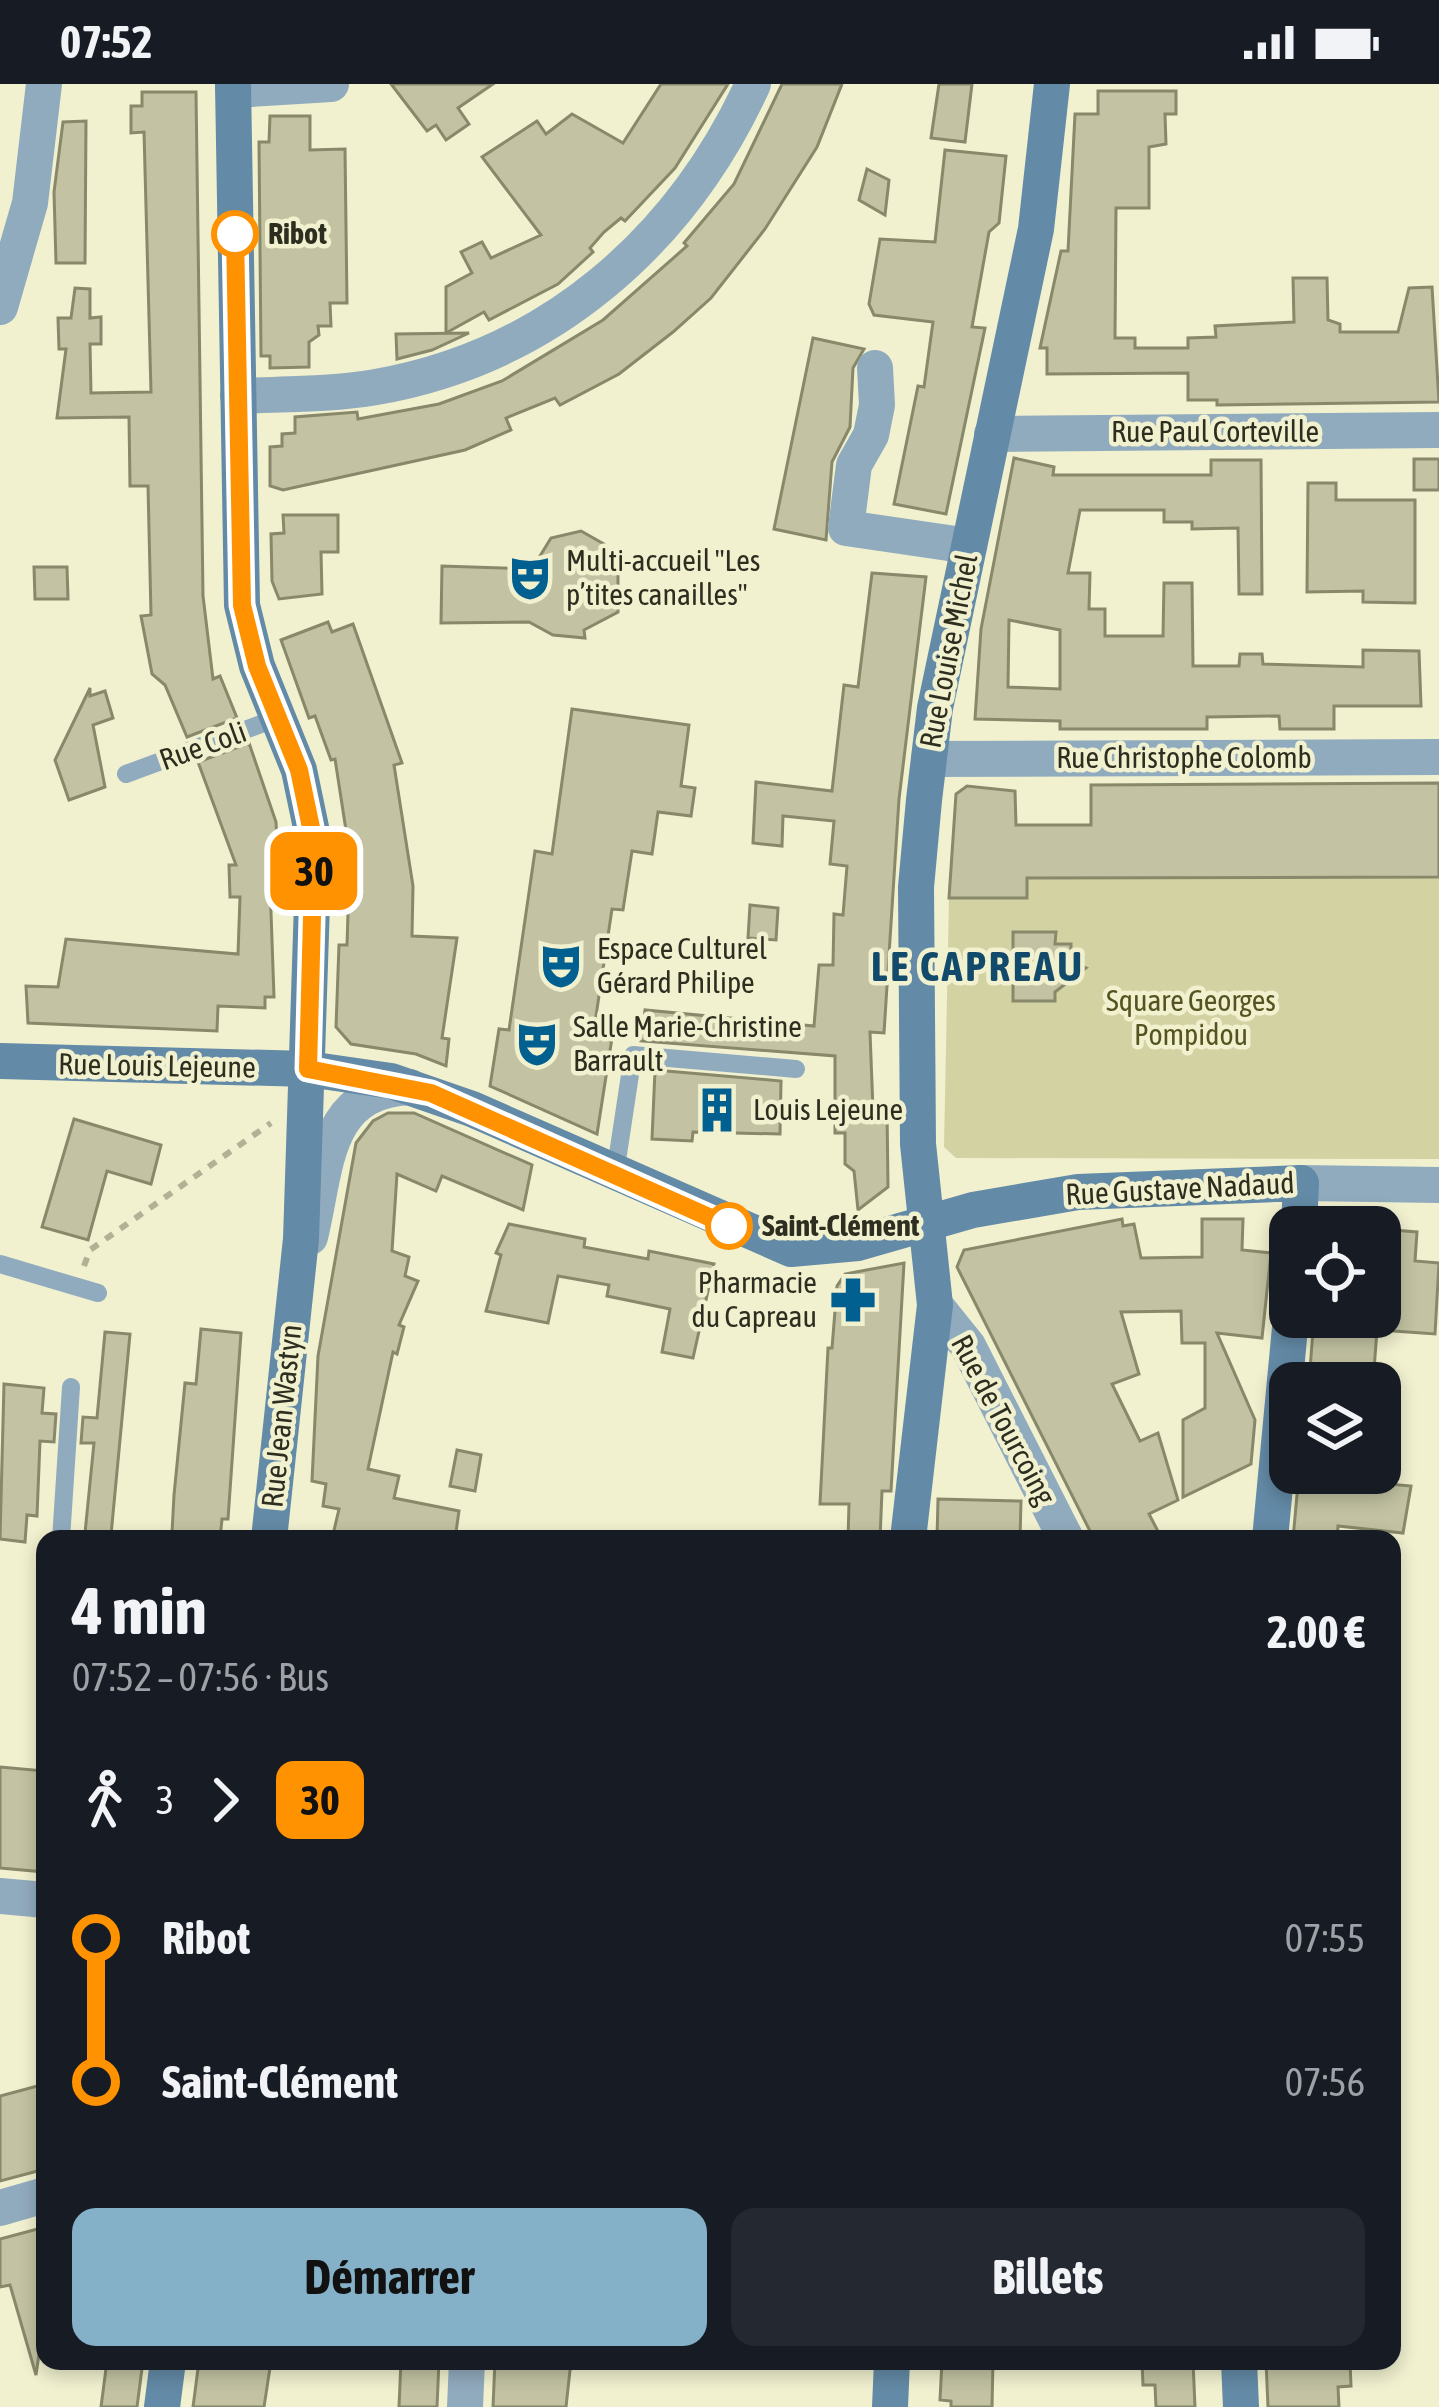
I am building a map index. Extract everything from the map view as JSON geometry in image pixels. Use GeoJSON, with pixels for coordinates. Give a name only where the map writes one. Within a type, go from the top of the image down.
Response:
{"type":"FeatureCollection","features":[{"type":"Feature","properties":{"kind":"street"},"geometry":{"type":"LineString","coordinates":[[0,308],[44,84]]}},
{"type":"Feature","properties":{"kind":"street"},"geometry":{"type":"LineString","coordinates":[[232,87],[331,84]]}},
{"type":"Feature","properties":{"kind":"street"},"geometry":{"type":"LineString","coordinates":[[238,396],[399,383],[497,349],[551,322],[612,278],[666,223],[717,156],[753,84]]}},
{"type":"Feature","properties":{"kind":"street","name":"Rue Louise Michel"},"geometry":{"type":"LineString","coordinates":[[909,1530],[934,1305],[924,1224],[916,887],[929,759],[1036,229],[1052,84]]}},
{"type":"Feature","properties":{"kind":"street","name":"Rue Coli"},"geometry":{"type":"LineString","coordinates":[[232,87],[242,605],[250,646],[302,782],[314,842],[308,1086]]}},
{"type":"Feature","properties":{"kind":"street"},"geometry":{"type":"LineString","coordinates":[[875,368],[877,405],[871,435],[854,465],[846,528],[969,546]]}},
{"type":"Feature","properties":{"kind":"street","name":"Rue Paul Corteville"},"geometry":{"type":"LineString","coordinates":[[992,434],[1439,430]]}},
{"type":"Feature","properties":{"kind":"street","name":"Rue Christophe Colomb"},"geometry":{"type":"LineString","coordinates":[[929,759],[1439,757]]}},
{"type":"Feature","properties":{"kind":"street","name":"Rue Louis Lejeune"},"geometry":{"type":"LineString","coordinates":[[0,1061],[308,1086],[411,1087],[791,1249],[858,1243],[924,1224]]}},
{"type":"Feature","properties":{"kind":"street","name":"Rue Jean Wastyn"},"geometry":{"type":"LineString","coordinates":[[270,1530],[296,1292],[308,1086]]}},
{"type":"Feature","properties":{"kind":"street","name":"Rue Jean Wastyn"},"geometry":{"type":"LineString","coordinates":[[296,1292],[342,1118],[361,1097],[411,1087]]}},
{"type":"Feature","properties":{"kind":"street"},"geometry":{"type":"LineString","coordinates":[[1300,1206],[1301,1183]]}},
{"type":"Feature","properties":{"kind":"street","name":"Rue Gustave Nadaud"},"geometry":{"type":"LineString","coordinates":[[924,1224],[1002,1204],[1096,1190],[1301,1183],[1439,1185]]}},
{"type":"Feature","properties":{"kind":"street","name":"Rue de Tourcoing"},"geometry":{"type":"LineString","coordinates":[[934,1305],[968,1346],[1061,1530]]}},
{"type":"Feature","properties":{"kind":"street"},"geometry":{"type":"LineString","coordinates":[[1271,1530],[1289,1338]]}},
{"type":"Feature","properties":{"kind":"street"},"geometry":{"type":"LineString","coordinates":[[0,1896],[36,1899]]}},
{"type":"Feature","properties":{"kind":"street"},"geometry":{"type":"LineString","coordinates":[[0,2208],[36,2198]]}},
{"type":"Feature","properties":{"kind":"street"},"geometry":{"type":"LineString","coordinates":[[162,2407],[167,2370]]}},
{"type":"Feature","properties":{"kind":"street"},"geometry":{"type":"LineString","coordinates":[[465,2407],[466,2370]]}},
{"type":"Feature","properties":{"kind":"street"},"geometry":{"type":"LineString","coordinates":[[890,2407],[892,2370]]}},
{"type":"Feature","properties":{"kind":"street"},"geometry":{"type":"LineString","coordinates":[[1239,2370],[1241,2407]]}},
{"type":"Feature","properties":{"kind":"lane","name":"Rue Coli"},"geometry":{"type":"LineString","coordinates":[[126,774],[280,717]]}},
{"type":"Feature","properties":{"kind":"lane"},"geometry":{"type":"LineString","coordinates":[[615,1174],[633,1055],[796,1069]]}},
{"type":"Feature","properties":{"kind":"lane"},"geometry":{"type":"LineString","coordinates":[[0,1264],[98,1293]]}},
{"type":"Feature","properties":{"kind":"lane"},"geometry":{"type":"LineString","coordinates":[[63,1530],[71,1387]]}},
{"type":"Feature","properties":{"kind":"path"},"geometry":{"type":"LineString","coordinates":[[76,1287],[90,1250],[308,1086]]}},
{"type":"Feature","properties":{"kind":"green space","name":"Square Georges Pompidou"},"geometry":{"type":"Polygon","coordinates":[[[1439,877],[1439,1159],[956,1158],[944,1147],[949,898],[1027,898],[1027,878],[1439,877]]]}},
{"type":"Feature","properties":{"kind":"building"},"geometry":{"type":"Polygon","coordinates":[[[391,84],[493,84],[458,108],[469,124],[446,140],[436,125],[427,131],[391,84]]]}},
{"type":"Feature","properties":{"kind":"building"},"geometry":{"type":"Polygon","coordinates":[[[661,84],[728,84],[675,168],[625,221],[621,218],[604,232],[590,248],[593,252],[558,284],[489,320],[484,312],[446,333],[446,287],[472,273],[461,252],[482,242],[491,258],[541,235],[482,157],[537,121],[546,134],[572,114],[623,143],[661,84]]]}},
{"type":"Feature","properties":{"kind":"building"},"geometry":{"type":"Polygon","coordinates":[[[782,84],[842,84],[817,147],[765,229],[711,298],[673,332],[619,374],[560,405],[555,398],[506,418],[511,430],[465,450],[283,490],[270,486],[270,447],[282,446],[282,434],[295,433],[295,417],[357,412],[358,419],[439,404],[502,381],[603,320],[687,246],[684,243],[734,184],[782,84]]]}},
{"type":"Feature","properties":{"kind":"building"},"geometry":{"type":"Polygon","coordinates":[[[939,84],[972,84],[965,142],[931,138],[939,84]]]}},
{"type":"Feature","properties":{"kind":"building"},"geometry":{"type":"Polygon","coordinates":[[[1098,91],[1176,91],[1176,114],[1165,114],[1166,144],[1149,147],[1149,208],[1116,208],[1115,338],[1135,338],[1135,348],[1188,348],[1188,338],[1216,337],[1215,326],[1294,322],[1293,278],[1327,278],[1328,320],[1340,324],[1340,332],[1398,332],[1409,288],[1432,287],[1439,402],[1217,405],[1217,400],[1188,400],[1188,373],[1047,374],[1047,348],[1040,348],[1061,251],[1068,251],[1075,114],[1098,114],[1098,91]]]}},
{"type":"Feature","properties":{"kind":"building"},"geometry":{"type":"Polygon","coordinates":[[[142,92],[196,92],[203,596],[213,679],[220,676],[237,718],[187,737],[165,685],[152,674],[141,616],[151,615],[148,486],[130,486],[129,417],[57,418],[66,349],[59,349],[58,318],[71,318],[75,288],[90,289],[90,318],[101,317],[101,344],[90,344],[91,393],[151,392],[144,132],[131,133],[131,106],[142,106],[142,92]]]}},
{"type":"Feature","properties":{"kind":"building"},"geometry":{"type":"Polygon","coordinates":[[[270,116],[310,116],[310,150],[345,149],[347,303],[330,303],[331,326],[318,326],[319,335],[309,342],[309,367],[270,368],[270,356],[261,356],[259,142],[269,142],[270,116]]]}},
{"type":"Feature","properties":{"kind":"building"},"geometry":{"type":"Polygon","coordinates":[[[86,121],[85,263],[56,263],[54,192],[63,122],[86,121]]]}},
{"type":"Feature","properties":{"kind":"building"},"geometry":{"type":"Polygon","coordinates":[[[945,150],[1006,156],[999,223],[989,232],[972,327],[985,328],[946,514],[894,504],[918,386],[924,387],[933,322],[874,315],[869,304],[880,239],[935,242],[945,150]]]}},
{"type":"Feature","properties":{"kind":"building"},"geometry":{"type":"Polygon","coordinates":[[[867,169],[889,180],[885,215],[859,200],[867,169]]]}},
{"type":"Feature","properties":{"kind":"building"},"geometry":{"type":"Polygon","coordinates":[[[469,333],[432,350],[397,359],[396,334],[469,333]]]}},
{"type":"Feature","properties":{"kind":"building"},"geometry":{"type":"Polygon","coordinates":[[[813,338],[864,349],[853,368],[850,427],[832,462],[826,540],[774,529],[813,338]]]}},
{"type":"Feature","properties":{"kind":"building"},"geometry":{"type":"Polygon","coordinates":[[[1014,458],[1054,467],[1053,475],[1211,475],[1211,460],[1261,460],[1262,594],[1239,594],[1238,528],[1192,529],[1192,522],[1164,522],[1164,510],[1080,510],[1068,573],[1090,573],[1089,609],[1105,609],[1105,636],[1163,636],[1164,583],[1192,583],[1193,666],[1239,666],[1240,654],[1262,654],[1263,664],[1363,667],[1363,650],[1419,651],[1421,706],[1334,706],[1334,729],[1280,729],[1279,716],[1207,717],[1207,729],[1060,729],[1060,721],[975,719],[981,629],[1014,458]],[[1009,620],[1008,687],[1060,689],[1060,630],[1009,620]]]}},
{"type":"Feature","properties":{"kind":"building"},"geometry":{"type":"Polygon","coordinates":[[[1414,459],[1439,459],[1439,490],[1414,490],[1414,459]]]}},
{"type":"Feature","properties":{"kind":"building"},"geometry":{"type":"Polygon","coordinates":[[[1308,483],[1336,483],[1336,500],[1415,500],[1415,603],[1363,602],[1363,591],[1307,592],[1308,483]]]}},
{"type":"Feature","properties":{"kind":"building"},"geometry":{"type":"Polygon","coordinates":[[[283,515],[338,515],[338,552],[321,552],[322,594],[279,599],[272,581],[271,534],[284,533],[283,515]]]}},
{"type":"Feature","properties":{"kind":"building","name":"Multi-accueil \"Les p’tites canailles\""},"geometry":{"type":"Polygon","coordinates":[[[581,531],[604,544],[618,574],[618,612],[584,630],[585,638],[553,635],[529,622],[441,623],[442,566],[532,569],[551,538],[581,531]]]}},
{"type":"Feature","properties":{"kind":"building"},"geometry":{"type":"Polygon","coordinates":[[[34,567],[67,567],[68,599],[35,599],[34,567]]]}},
{"type":"Feature","properties":{"kind":"building"},"geometry":{"type":"Polygon","coordinates":[[[872,573],[926,577],[899,799],[884,1033],[870,1032],[873,1110],[887,1109],[888,1187],[858,1210],[854,1171],[845,1164],[845,1133],[835,1133],[835,1056],[641,1041],[645,1010],[814,1026],[819,965],[833,965],[834,914],[843,915],[847,866],[830,864],[834,821],[783,816],[782,846],[753,843],[756,782],[832,791],[844,685],[858,687],[872,573]]]}},
{"type":"Feature","properties":{"kind":"building"},"geometry":{"type":"Polygon","coordinates":[[[328,622],[332,632],[353,624],[402,763],[394,765],[413,886],[412,936],[457,938],[442,1038],[449,1039],[446,1066],[416,1054],[351,1044],[336,1027],[339,945],[347,945],[349,882],[354,882],[335,759],[331,760],[315,716],[309,718],[281,640],[328,622]]]}},
{"type":"Feature","properties":{"kind":"building"},"geometry":{"type":"Polygon","coordinates":[[[90,688],[90,696],[105,691],[113,718],[93,725],[105,787],[69,800],[55,760],[90,688]]]}},
{"type":"Feature","properties":{"kind":"building","name":"Espace Culturel Gérard Philipe"},"geometry":{"type":"Polygon","coordinates":[[[572,709],[689,725],[681,786],[695,788],[691,816],[658,812],[652,854],[632,851],[623,910],[612,909],[593,1036],[612,1038],[597,1134],[490,1086],[499,1029],[509,1030],[535,851],[552,854],[572,709]]]}},
{"type":"Feature","properties":{"kind":"building"},"geometry":{"type":"Polygon","coordinates":[[[249,743],[276,822],[279,884],[270,884],[274,997],[265,997],[265,1008],[218,1006],[217,1031],[28,1023],[26,986],[58,987],[66,939],[238,954],[240,897],[230,897],[229,865],[236,865],[198,762],[249,743]]]}},
{"type":"Feature","properties":{"kind":"building"},"geometry":{"type":"Polygon","coordinates":[[[1439,783],[1439,877],[1027,878],[1027,898],[949,898],[956,794],[967,786],[1015,791],[1016,825],[1091,825],[1091,785],[1439,783]]]}},
{"type":"Feature","properties":{"kind":"building"},"geometry":{"type":"Polygon","coordinates":[[[750,905],[778,908],[776,940],[748,938],[750,905]]]}},
{"type":"Feature","properties":{"kind":"building"},"geometry":{"type":"Polygon","coordinates":[[[1013,932],[1056,932],[1055,944],[1071,944],[1071,962],[1086,968],[1055,992],[1055,1001],[1013,1001],[1013,932]]]}},
{"type":"Feature","properties":{"kind":"building","name":"Louis Lejeune"},"geometry":{"type":"Polygon","coordinates":[[[655,1070],[781,1081],[780,1134],[693,1132],[692,1141],[652,1139],[655,1070]]]}},
{"type":"Feature","properties":{"kind":"building"},"geometry":{"type":"Polygon","coordinates":[[[388,1113],[414,1113],[532,1165],[523,1210],[442,1176],[436,1191],[397,1174],[392,1251],[409,1257],[405,1276],[418,1281],[399,1325],[404,1327],[397,1354],[393,1352],[368,1469],[399,1476],[394,1498],[459,1511],[456,1530],[334,1530],[339,1509],[323,1506],[326,1484],[312,1481],[318,1356],[356,1143],[373,1121],[388,1113]]]}},
{"type":"Feature","properties":{"kind":"building"},"geometry":{"type":"Polygon","coordinates":[[[74,1119],[161,1145],[151,1184],[107,1171],[88,1240],[42,1227],[74,1119]]]}},
{"type":"Feature","properties":{"kind":"building"},"geometry":{"type":"Polygon","coordinates":[[[1122,1219],[1123,1226],[1134,1224],[1141,1258],[1202,1257],[1202,1219],[1243,1219],[1242,1250],[1269,1253],[1262,1338],[1217,1333],[1255,1420],[1251,1464],[1183,1497],[1183,1420],[1205,1408],[1205,1343],[1182,1343],[1181,1311],[1121,1312],[1139,1374],[1112,1384],[1140,1441],[1158,1433],[1178,1500],[1149,1514],[1157,1530],[1089,1530],[957,1267],[964,1250],[1122,1219]]]}},
{"type":"Feature","properties":{"kind":"building"},"geometry":{"type":"Polygon","coordinates":[[[509,1224],[585,1239],[584,1247],[648,1259],[649,1251],[714,1264],[693,1358],[662,1352],[670,1309],[607,1296],[609,1285],[558,1276],[548,1323],[486,1311],[501,1255],[496,1253],[509,1224]]]}},
{"type":"Feature","properties":{"kind":"building"},"geometry":{"type":"Polygon","coordinates":[[[1401,1231],[1417,1232],[1415,1261],[1439,1263],[1435,1334],[1401,1332],[1401,1231]]]}},
{"type":"Feature","properties":{"kind":"building"},"geometry":{"type":"Polygon","coordinates":[[[904,1263],[891,1491],[882,1491],[880,1530],[848,1530],[849,1504],[820,1504],[828,1348],[832,1348],[837,1286],[845,1274],[904,1263]]]}},
{"type":"Feature","properties":{"kind":"building"},"geometry":{"type":"Polygon","coordinates":[[[201,1329],[241,1333],[228,1519],[222,1519],[221,1530],[172,1530],[185,1383],[196,1384],[201,1329]]]}},
{"type":"Feature","properties":{"kind":"building"},"geometry":{"type":"Polygon","coordinates":[[[105,1332],[130,1334],[111,1530],[85,1530],[94,1443],[81,1443],[83,1417],[97,1418],[105,1332]]]}},
{"type":"Feature","properties":{"kind":"building"},"geometry":{"type":"Polygon","coordinates":[[[1312,1338],[1376,1338],[1375,1362],[1311,1362],[1312,1338]]]}},
{"type":"Feature","properties":{"kind":"building"},"geometry":{"type":"Polygon","coordinates":[[[4,1384],[44,1388],[42,1413],[56,1414],[54,1442],[40,1441],[37,1516],[27,1515],[25,1542],[0,1539],[4,1384]]]}},
{"type":"Feature","properties":{"kind":"building"},"geometry":{"type":"Polygon","coordinates":[[[457,1450],[481,1455],[475,1491],[450,1486],[457,1450]]]}},
{"type":"Feature","properties":{"kind":"building"},"geometry":{"type":"Polygon","coordinates":[[[1401,1485],[1411,1486],[1403,1533],[1338,1526],[1338,1530],[1294,1530],[1297,1494],[1401,1494],[1401,1485]]]}},
{"type":"Feature","properties":{"kind":"building"},"geometry":{"type":"Polygon","coordinates":[[[938,1499],[1021,1501],[1020,1530],[937,1530],[938,1499]]]}},
{"type":"Feature","properties":{"kind":"building"},"geometry":{"type":"Polygon","coordinates":[[[0,1767],[36,1770],[36,1871],[0,1868],[0,1767]]]}},
{"type":"Feature","properties":{"kind":"building"},"geometry":{"type":"Polygon","coordinates":[[[36,2086],[36,2171],[0,2181],[0,2096],[36,2086]]]}},
{"type":"Feature","properties":{"kind":"building"},"geometry":{"type":"Polygon","coordinates":[[[36,2229],[36,2375],[10,2285],[0,2287],[0,2239],[36,2229]]]}},
{"type":"Feature","properties":{"kind":"building"},"geometry":{"type":"Polygon","coordinates":[[[106,2370],[142,2370],[137,2407],[101,2407],[106,2370]]]}},
{"type":"Feature","properties":{"kind":"building"},"geometry":{"type":"Polygon","coordinates":[[[198,2370],[270,2370],[264,2407],[193,2407],[198,2370]]]}},
{"type":"Feature","properties":{"kind":"building"},"geometry":{"type":"Polygon","coordinates":[[[401,2370],[439,2370],[437,2407],[399,2407],[401,2370]]]}},
{"type":"Feature","properties":{"kind":"building"},"geometry":{"type":"Polygon","coordinates":[[[495,2370],[570,2370],[566,2407],[493,2407],[495,2370]]]}},
{"type":"Feature","properties":{"kind":"building"},"geometry":{"type":"Polygon","coordinates":[[[942,2370],[993,2370],[992,2407],[951,2407],[951,2401],[940,2400],[942,2370]]]}},
{"type":"Feature","properties":{"kind":"building"},"geometry":{"type":"Polygon","coordinates":[[[1142,2370],[1193,2370],[1195,2407],[1156,2407],[1155,2385],[1143,2385],[1142,2370]]]}},
{"type":"Feature","properties":{"kind":"building"},"geometry":{"type":"Polygon","coordinates":[[[1266,2370],[1350,2370],[1351,2386],[1338,2387],[1339,2407],[1268,2407],[1266,2370]]]}},
{"type":"Feature","properties":{"kind":"bus line","name":"30"},"geometry":{"type":"LineString","coordinates":[[235,234],[242,605],[257,666],[299,770],[314,842],[308,1069],[391,1081],[431,1093],[729,1226]]}},
{"type":"Feature","properties":{"kind":"place","name":"Ribot"},"geometry":{"type":"Point","coordinates":[235,234]}},
{"type":"Feature","properties":{"kind":"place","name":"Multi-accueil \"Les p’tites canailles\""},"geometry":{"type":"Point","coordinates":[530,578]}},
{"type":"Feature","properties":{"kind":"place","name":"Espace Culturel Gérard Philipe"},"geometry":{"type":"Point","coordinates":[561,966]}},
{"type":"Feature","properties":{"kind":"place","name":"Salle Marie-Christine Barrault"},"geometry":{"type":"Point","coordinates":[537,1044]}},
{"type":"Feature","properties":{"kind":"place","name":"Louis Lejeune"},"geometry":{"type":"Point","coordinates":[717,1110]}},
{"type":"Feature","properties":{"kind":"place","name":"Saint-Clément"},"geometry":{"type":"Point","coordinates":[729,1226]}},
{"type":"Feature","properties":{"kind":"place","name":"Pharmacie du Capreau"},"geometry":{"type":"Point","coordinates":[853,1300]}},
{"type":"Feature","properties":{"kind":"district","name":"LE CAPREAU"},"geometry":{"type":"Point","coordinates":[978,966]}}]}
